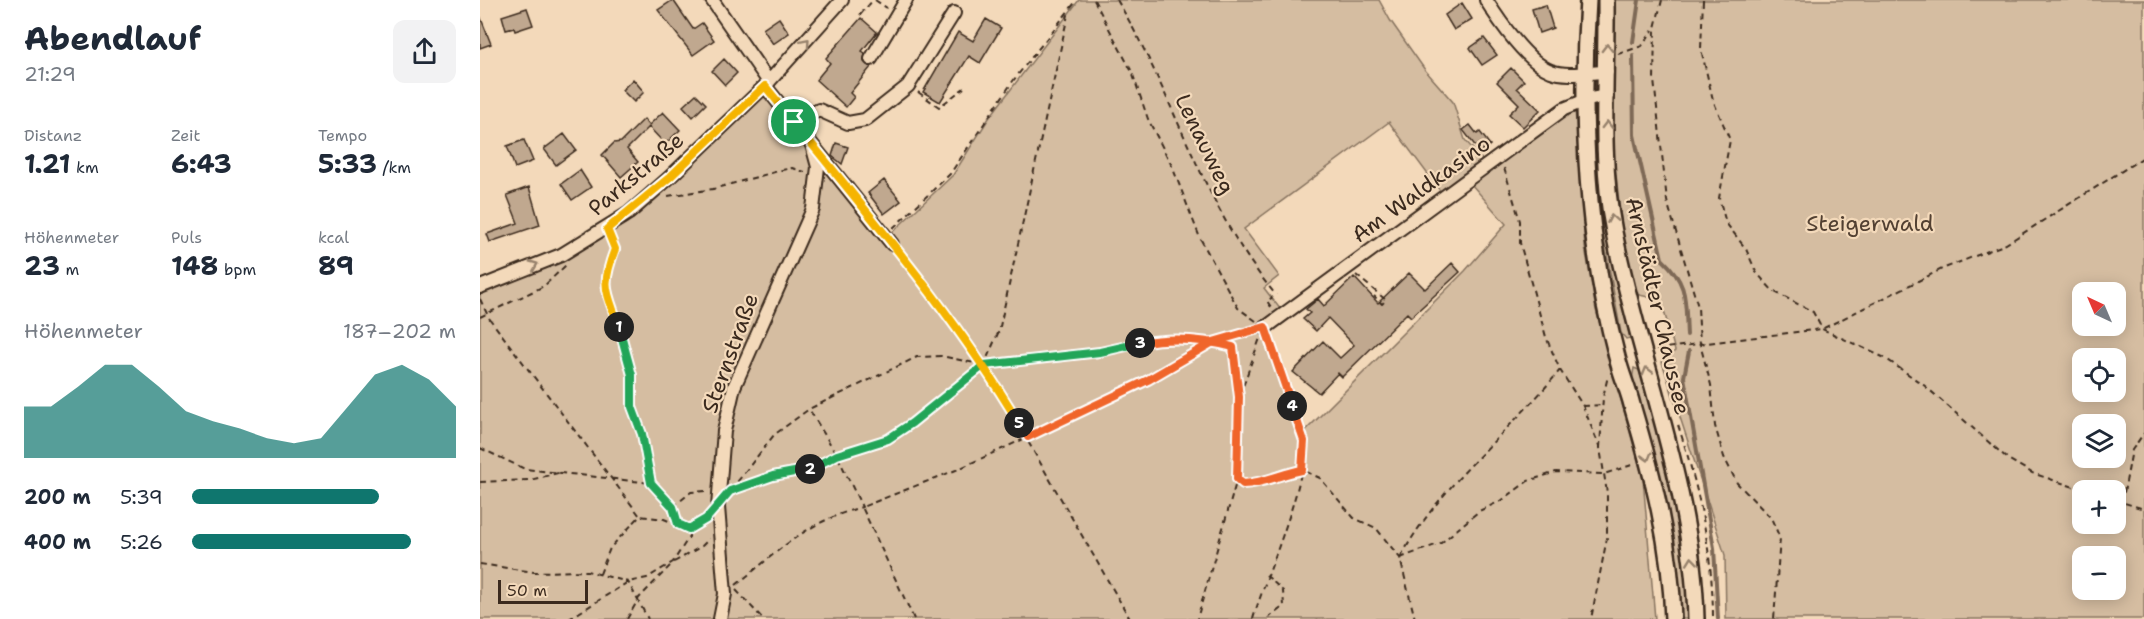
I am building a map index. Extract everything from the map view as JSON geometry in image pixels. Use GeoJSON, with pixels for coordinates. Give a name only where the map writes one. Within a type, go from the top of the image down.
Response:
{"type":"FeatureCollection","features":[{"type":"Feature","properties":{"kind":"main road","name":"Arnstädter Chaussee"},"geometry":{"type":"LineString","coordinates":[[1588,0],[1587,169],[1601,278],[1617,357],[1648,461],[1666,537],[1674,619]]}},
{"type":"Feature","properties":{"kind":"main road","name":"Arnstädter Chaussee"},"geometry":{"type":"LineString","coordinates":[[1606,0],[1609,206],[1642,351],[1679,483],[1690,541],[1696,619]]}},
{"type":"Feature","properties":{"kind":"street"},"geometry":{"type":"LineString","coordinates":[[712,0],[794,122],[892,244]]}},
{"type":"Feature","properties":{"kind":"street","name":"Parkstraße"},"geometry":{"type":"LineString","coordinates":[[480,286],[561,255],[607,229],[670,177],[767,84],[842,0]]}},
{"type":"Feature","properties":{"kind":"street"},"geometry":{"type":"LineString","coordinates":[[871,59],[906,0]]}},
{"type":"Feature","properties":{"kind":"street"},"geometry":{"type":"LineString","coordinates":[[1486,0],[1496,17],[1522,47],[1539,63],[1552,71],[1607,72]]}},
{"type":"Feature","properties":{"kind":"street"},"geometry":{"type":"LineString","coordinates":[[794,122],[819,110],[848,123],[865,120],[909,86],[954,13]]}},
{"type":"Feature","properties":{"kind":"street","name":"Am Waldkasino"},"geometry":{"type":"LineString","coordinates":[[1265,327],[1564,109],[1586,100],[1607,96]]}},
{"type":"Feature","properties":{"kind":"street","name":"Sternstraße"},"geometry":{"type":"LineString","coordinates":[[720,619],[729,582],[718,507],[724,490],[724,431],[734,387],[813,209],[818,167],[812,145]]}},
{"type":"Feature","properties":{"kind":"path"},"geometry":{"type":"LineString","coordinates":[[860,15],[874,0],[898,14]]}},
{"type":"Feature","properties":{"kind":"path"},"geometry":{"type":"LineString","coordinates":[[882,232],[892,229],[950,174],[1019,73],[1077,0]]}},
{"type":"Feature","properties":{"kind":"path"},"geometry":{"type":"LineString","coordinates":[[1094,0],[1132,72],[1148,119],[1172,165],[1200,238],[1238,308],[1265,327],[1304,441],[1302,470],[1253,619]]}},
{"type":"Feature","properties":{"kind":"path","name":"Lenauweg"},"geometry":{"type":"LineString","coordinates":[[1117,0],[1234,235],[1258,274],[1276,294]]}},
{"type":"Feature","properties":{"kind":"path"},"geometry":{"type":"LineString","coordinates":[[1662,0],[1654,28],[1654,80],[1667,201],[1698,307],[1700,344],[1711,385],[1715,426],[1724,457],[1737,483],[1771,518],[1780,538],[1774,619]]}},
{"type":"Feature","properties":{"kind":"path"},"geometry":{"type":"LineString","coordinates":[[1703,0],[1701,49],[1713,100],[1730,140],[1719,198],[1726,223],[1746,249],[1756,273],[1773,291],[1813,312],[1822,329],[1885,358],[1925,386],[2008,459],[2032,473],[2072,486]]}},
{"type":"Feature","properties":{"kind":"path"},"geometry":{"type":"LineString","coordinates":[[673,507],[691,492],[724,490],[773,476],[809,469],[837,455],[888,439],[912,423],[984,365],[999,331],[1069,10]]}},
{"type":"Feature","properties":{"kind":"path"},"geometry":{"type":"LineString","coordinates":[[1612,56],[1642,46],[1654,28]]}},
{"type":"Feature","properties":{"kind":"path"},"geometry":{"type":"LineString","coordinates":[[909,86],[939,106],[964,88]]}},
{"type":"Feature","properties":{"kind":"path"},"geometry":{"type":"LineString","coordinates":[[1500,157],[1520,221],[1520,243],[1546,338],[1560,370],[1583,406],[1600,448]]}},
{"type":"Feature","properties":{"kind":"path"},"geometry":{"type":"LineString","coordinates":[[1642,351],[1822,329],[1942,269],[2006,244],[2144,158]]}},
{"type":"Feature","properties":{"kind":"path"},"geometry":{"type":"LineString","coordinates":[[668,196],[713,189],[792,168],[801,170],[817,181]]}},
{"type":"Feature","properties":{"kind":"path"},"geometry":{"type":"LineString","coordinates":[[607,229],[615,249],[607,272],[607,297],[619,325],[632,375],[632,407],[642,434],[651,483],[673,507],[678,524]]}},
{"type":"Feature","properties":{"kind":"path"},"geometry":{"type":"LineString","coordinates":[[892,244],[984,365],[1028,437],[1130,619]]}},
{"type":"Feature","properties":{"kind":"path"},"geometry":{"type":"LineString","coordinates":[[480,317],[544,286],[567,267],[561,255]]}},
{"type":"Feature","properties":{"kind":"path"},"geometry":{"type":"LineString","coordinates":[[1353,272],[1368,287],[1378,292],[1386,300],[1382,304],[1374,297],[1378,292]]}},
{"type":"Feature","properties":{"kind":"path"},"geometry":{"type":"LineString","coordinates":[[480,299],[486,313],[640,516],[664,519],[689,529]]}},
{"type":"Feature","properties":{"kind":"path"},"geometry":{"type":"LineString","coordinates":[[763,619],[729,582],[804,531],[907,490],[1028,437],[1148,380],[1213,342],[1265,327]]}},
{"type":"Feature","properties":{"kind":"path"},"geometry":{"type":"LineString","coordinates":[[1239,397],[1253,353],[1265,327]]}},
{"type":"Feature","properties":{"kind":"path"},"geometry":{"type":"LineString","coordinates":[[724,490],[774,435],[809,410],[917,357],[941,356],[984,365],[1100,352],[1162,338],[1213,342],[1233,347],[1239,397],[1237,479],[1197,619]]}},
{"type":"Feature","properties":{"kind":"path"},"geometry":{"type":"LineString","coordinates":[[1400,558],[1418,525],[1537,399],[1560,370]]}},
{"type":"Feature","properties":{"kind":"path"},"geometry":{"type":"LineString","coordinates":[[1591,619],[1607,538],[1604,474],[1600,448],[1603,405],[1608,377]]}},
{"type":"Feature","properties":{"kind":"path"},"geometry":{"type":"LineString","coordinates":[[1583,406],[1603,405]]}},
{"type":"Feature","properties":{"kind":"path"},"geometry":{"type":"LineString","coordinates":[[809,410],[837,455],[914,619]]}},
{"type":"Feature","properties":{"kind":"path"},"geometry":{"type":"LineString","coordinates":[[2126,482],[2132,450],[2144,433]]}},
{"type":"Feature","properties":{"kind":"path"},"geometry":{"type":"LineString","coordinates":[[480,448],[525,469],[651,483]]}},
{"type":"Feature","properties":{"kind":"path"},"geometry":{"type":"LineString","coordinates":[[1400,558],[1441,543],[1479,511],[1501,501],[1528,481],[1556,472],[1604,474],[1648,461]]}},
{"type":"Feature","properties":{"kind":"path"},"geometry":{"type":"LineString","coordinates":[[1237,479],[1243,484],[1263,483],[1286,473],[1302,470],[1320,478],[1354,518],[1376,528],[1400,558],[1415,619]]}},
{"type":"Feature","properties":{"kind":"path"},"geometry":{"type":"LineString","coordinates":[[480,482],[530,480],[565,472]]}},
{"type":"Feature","properties":{"kind":"path"},"geometry":{"type":"LineString","coordinates":[[2126,504],[2144,509]]}},
{"type":"Feature","properties":{"kind":"path"},"geometry":{"type":"LineString","coordinates":[[689,529],[718,507]]}},
{"type":"Feature","properties":{"kind":"path"},"geometry":{"type":"LineString","coordinates":[[600,574],[610,548],[640,516]]}},
{"type":"Feature","properties":{"kind":"path"},"geometry":{"type":"LineString","coordinates":[[627,619],[639,598],[673,562],[689,537],[689,529]]}},
{"type":"Feature","properties":{"kind":"path"},"geometry":{"type":"LineString","coordinates":[[569,619],[628,582],[647,578],[702,546],[713,532]]}},
{"type":"Feature","properties":{"kind":"path"},"geometry":{"type":"LineString","coordinates":[[480,564],[534,572],[587,571],[628,582],[639,598],[648,619]]}},
{"type":"Feature","properties":{"kind":"path"},"geometry":{"type":"LineString","coordinates":[[1266,575],[1283,591],[1284,606],[1267,619]]}},
{"type":"Feature","properties":{"kind":"green space"},"geometry":{"type":"Polygon","coordinates":[[[1079,0],[1379,0],[1425,70],[1453,102],[1465,140],[1483,161],[1441,192],[1389,122],[1244,229],[1279,276],[1264,288],[1281,310],[1266,321],[1304,432],[1465,271],[1506,224],[1471,184],[1575,109],[1585,247],[1596,310],[1643,479],[1655,619],[480,619],[480,294],[570,256],[627,223],[766,93],[884,240],[953,175],[989,118],[1079,0]]]}},
{"type":"Feature","properties":{"kind":"green space","name":"Steigerwald"},"geometry":{"type":"Polygon","coordinates":[[[1613,0],[2144,0],[2144,619],[1726,619],[1725,555],[1662,362],[1675,351],[1661,300],[1635,294],[1622,230],[1614,156],[1613,0]]]}},
{"type":"Feature","properties":{"kind":"green space"},"geometry":{"type":"Polygon","coordinates":[[[1593,107],[1604,225],[1630,338],[1626,339],[1621,333],[1601,223],[1593,107]]]}},
{"type":"Feature","properties":{"kind":"green space"},"geometry":{"type":"Polygon","coordinates":[[[1634,368],[1639,370],[1664,452],[1687,564],[1690,619],[1680,619],[1679,588],[1671,528],[1632,380],[1634,368]]]}},
{"type":"Feature","properties":{"kind":"building"},"geometry":{"type":"Polygon","coordinates":[[[673,0],[693,29],[702,23],[714,40],[693,55],[658,10],[673,0]]]}},
{"type":"Feature","properties":{"kind":"building"},"geometry":{"type":"Polygon","coordinates":[[[1462,3],[1472,19],[1454,30],[1445,15],[1462,3]]]}},
{"type":"Feature","properties":{"kind":"building"},"geometry":{"type":"Polygon","coordinates":[[[1546,5],[1553,28],[1539,33],[1532,9],[1546,5]]]}},
{"type":"Feature","properties":{"kind":"building"},"geometry":{"type":"Polygon","coordinates":[[[527,8],[533,25],[515,31],[514,28],[506,30],[502,16],[527,8]]]}},
{"type":"Feature","properties":{"kind":"building"},"geometry":{"type":"Polygon","coordinates":[[[480,16],[491,44],[480,48],[480,16]]]}},
{"type":"Feature","properties":{"kind":"building"},"geometry":{"type":"Polygon","coordinates":[[[779,18],[789,33],[773,44],[763,29],[779,18]]]}},
{"type":"Feature","properties":{"kind":"building"},"geometry":{"type":"Polygon","coordinates":[[[861,18],[877,32],[862,51],[865,53],[864,62],[871,67],[850,93],[854,97],[846,107],[816,80],[830,63],[826,58],[861,18]]]}},
{"type":"Feature","properties":{"kind":"building"},"geometry":{"type":"Polygon","coordinates":[[[986,19],[1001,28],[980,63],[969,56],[940,102],[923,92],[958,32],[973,41],[986,19]]]}},
{"type":"Feature","properties":{"kind":"building"},"geometry":{"type":"Polygon","coordinates":[[[1484,38],[1497,55],[1482,65],[1470,48],[1484,38]]]}},
{"type":"Feature","properties":{"kind":"building"},"geometry":{"type":"Polygon","coordinates":[[[724,59],[737,73],[725,85],[712,71],[724,59]]]}},
{"type":"Feature","properties":{"kind":"building"},"geometry":{"type":"Polygon","coordinates":[[[1511,68],[1524,81],[1517,88],[1540,110],[1523,127],[1509,114],[1519,104],[1497,82],[1511,68]]]}},
{"type":"Feature","properties":{"kind":"building"},"geometry":{"type":"Polygon","coordinates":[[[633,79],[644,92],[634,102],[622,90],[633,79]]]}},
{"type":"Feature","properties":{"kind":"building"},"geometry":{"type":"Polygon","coordinates":[[[696,94],[706,104],[693,117],[683,106],[696,94]]]}},
{"type":"Feature","properties":{"kind":"building"},"geometry":{"type":"Polygon","coordinates":[[[663,112],[680,130],[665,144],[649,127],[627,149],[638,162],[621,177],[602,155],[614,143],[621,142],[644,119],[649,125],[663,112]]]}},
{"type":"Feature","properties":{"kind":"building"},"geometry":{"type":"Polygon","coordinates":[[[1470,125],[1477,134],[1480,132],[1490,145],[1480,152],[1463,130],[1470,125]]]}},
{"type":"Feature","properties":{"kind":"building"},"geometry":{"type":"Polygon","coordinates":[[[564,134],[576,150],[556,165],[544,149],[564,134]]]}},
{"type":"Feature","properties":{"kind":"building"},"geometry":{"type":"Polygon","coordinates":[[[524,140],[533,161],[515,168],[507,146],[524,140]]]}},
{"type":"Feature","properties":{"kind":"building"},"geometry":{"type":"Polygon","coordinates":[[[836,143],[848,147],[842,164],[832,156],[836,143]]]}},
{"type":"Feature","properties":{"kind":"building"},"geometry":{"type":"Polygon","coordinates":[[[580,170],[591,187],[572,200],[561,184],[580,170]]]}},
{"type":"Feature","properties":{"kind":"building"},"geometry":{"type":"Polygon","coordinates":[[[884,180],[901,201],[884,214],[868,193],[884,180]]]}},
{"type":"Feature","properties":{"kind":"building"},"geometry":{"type":"Polygon","coordinates":[[[529,187],[540,225],[490,242],[487,234],[518,223],[507,195],[529,187]]]}},
{"type":"Feature","properties":{"kind":"building"},"geometry":{"type":"Polygon","coordinates":[[[1452,263],[1460,272],[1411,317],[1407,313],[1342,377],[1338,373],[1319,393],[1293,372],[1323,341],[1340,358],[1354,345],[1328,318],[1316,331],[1303,319],[1310,313],[1306,309],[1318,299],[1324,306],[1354,277],[1378,303],[1409,273],[1425,289],[1452,263]]]}},
{"type":"Feature","properties":{"kind":"waterway"},"geometry":{"type":"LineString","coordinates":[[1633,42],[1639,0]]}},
{"type":"Feature","properties":{"kind":"waterway"},"geometry":{"type":"LineString","coordinates":[[1633,56],[1634,135],[1662,259],[1677,277],[1684,294],[1687,335]]}},
{"type":"Feature","properties":{"kind":"waterway"},"geometry":{"type":"LineString","coordinates":[[1689,351],[1684,377],[1714,548],[1718,619]]}},
{"type":"Feature","properties":{"kind":"route"},"geometry":{"type":"LineString","coordinates":[[794,122],[765,86],[645,200],[607,229],[615,249],[607,272],[607,297],[616,316],[632,375],[632,407],[642,434],[651,483],[673,507],[678,524],[689,529],[706,519],[730,491],[773,476],[809,469],[837,455],[888,439],[912,423],[984,365],[1039,357],[1100,352],[1162,338],[1213,342],[1233,347],[1239,397],[1237,479],[1243,484],[1263,483],[1286,473],[1302,470],[1305,453],[1304,441],[1265,327],[1213,342],[1148,380],[1028,437],[984,365],[892,244],[794,122]]}}]}
